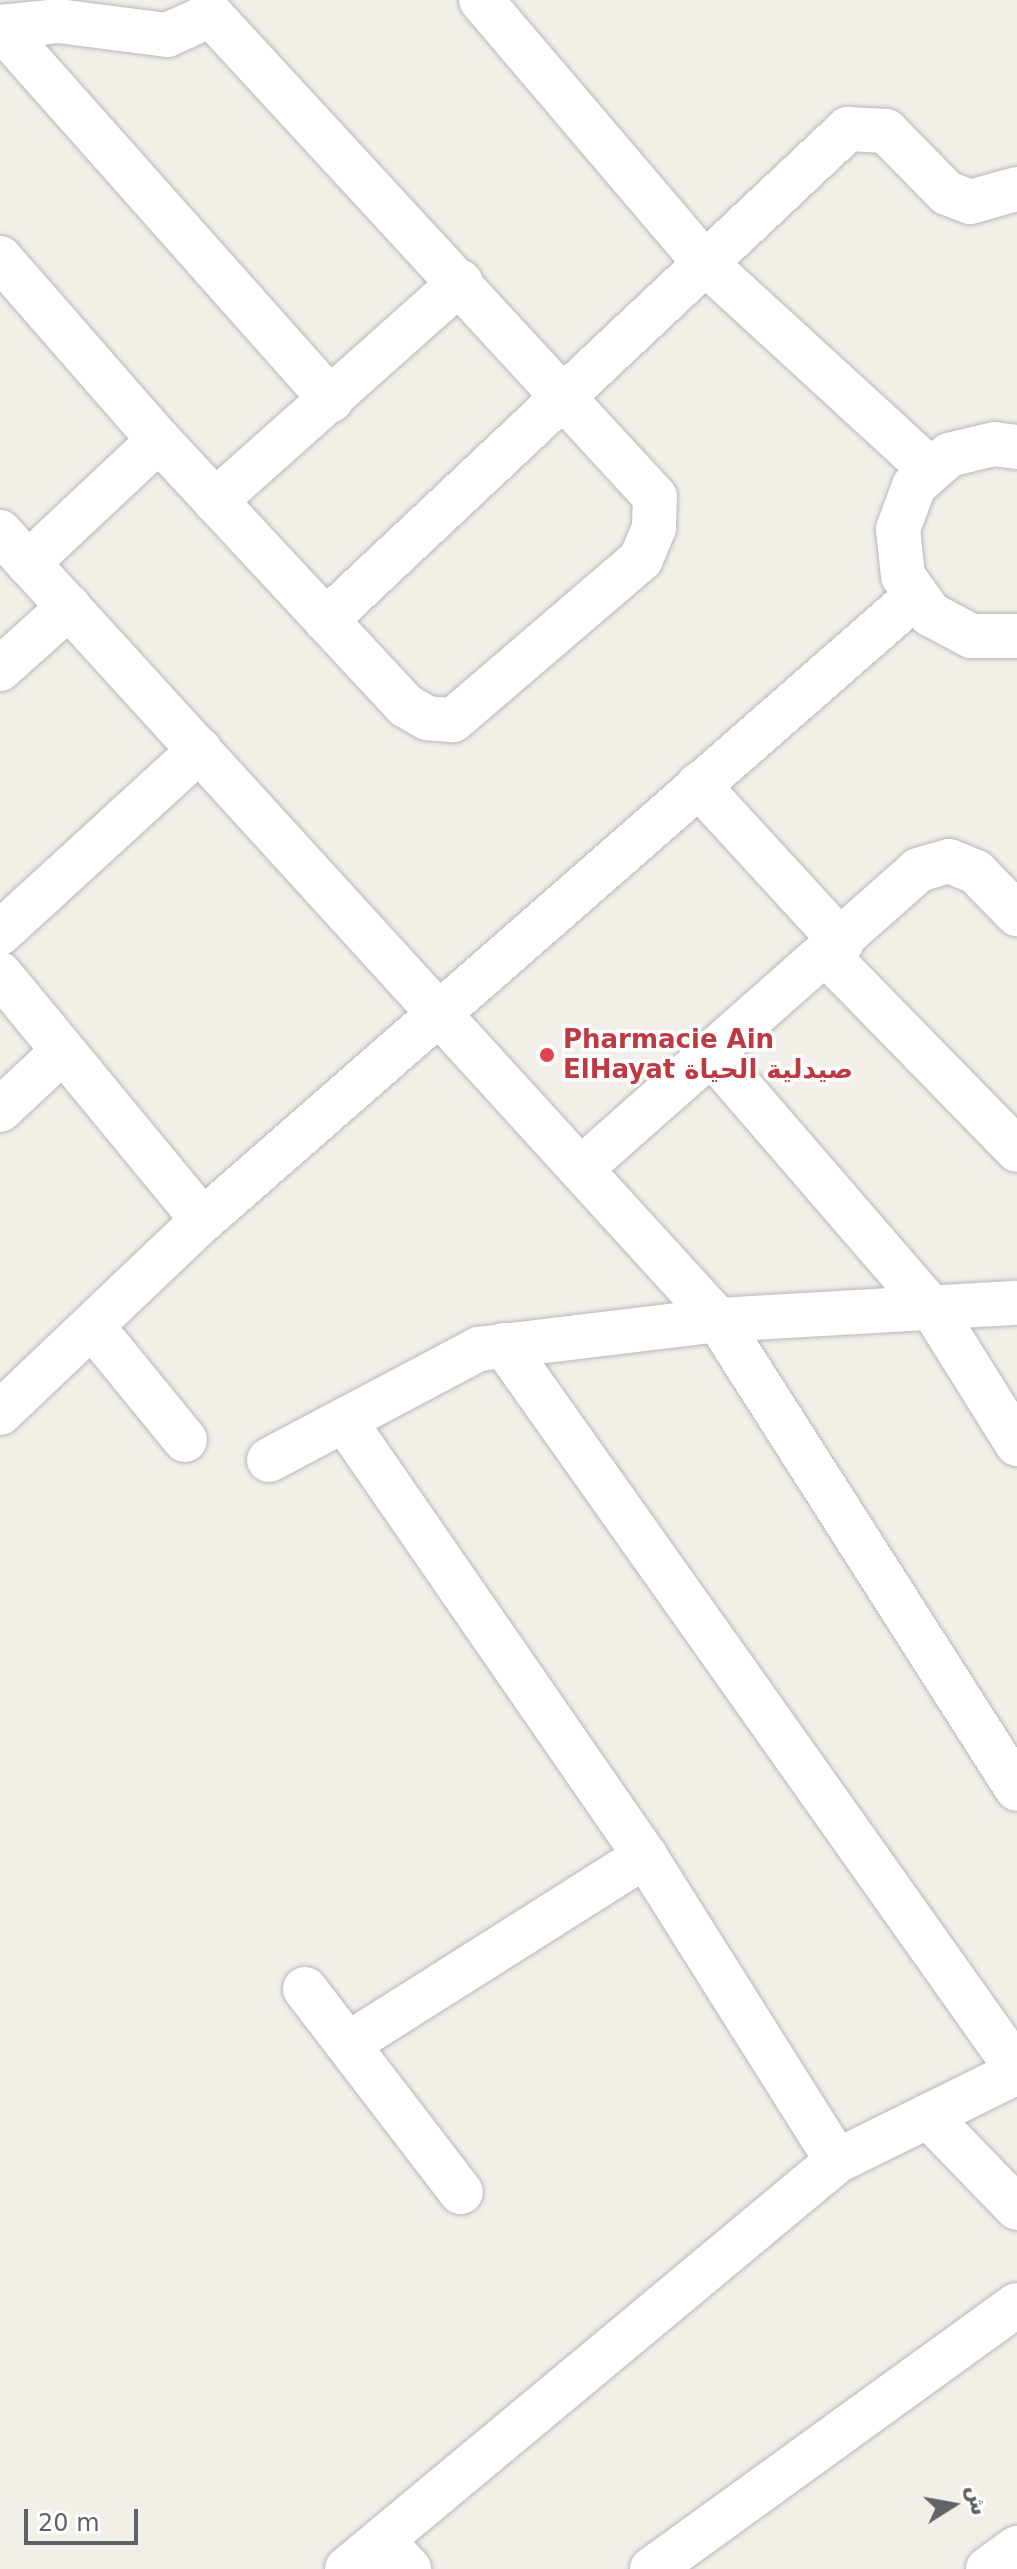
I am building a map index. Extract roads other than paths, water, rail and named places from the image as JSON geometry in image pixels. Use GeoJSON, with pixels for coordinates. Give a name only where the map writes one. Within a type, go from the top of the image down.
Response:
{"type":"FeatureCollection","features":[{"type":"Feature","properties":{"kind":"street"},"geometry":{"type":"LineString","coordinates":[[481,0],[704,262],[929,468]]}},
{"type":"Feature","properties":{"kind":"street"},"geometry":{"type":"LineString","coordinates":[[0,27],[58,21],[167,35],[212,5],[461,282],[568,395],[655,497],[654,528],[641,559],[453,720],[427,718],[406,706],[215,501],[0,258]]}},
{"type":"Feature","properties":{"kind":"street"},"geometry":{"type":"LineString","coordinates":[[0,27],[331,400]]}},
{"type":"Feature","properties":{"kind":"street"},"geometry":{"type":"LineString","coordinates":[[326,620],[568,395],[830,144],[858,127],[886,131],[947,193],[970,202],[1017,189]]}},
{"type":"Feature","properties":{"kind":"street"},"geometry":{"type":"LineString","coordinates":[[215,501],[461,282]]}},
{"type":"Feature","properties":{"kind":"street"},"geometry":{"type":"LineString","coordinates":[[159,440],[14,547],[584,1166],[718,1320],[1017,1789]]}},
{"type":"Feature","properties":{"kind":"street"},"geometry":{"type":"LineString","coordinates":[[1017,447],[971,447],[929,468],[898,529],[903,576],[915,597],[949,628],[1017,636]]}},
{"type":"Feature","properties":{"kind":"street"},"geometry":{"type":"LineString","coordinates":[[0,1413],[203,1220],[915,597]]}},
{"type":"Feature","properties":{"kind":"street"},"geometry":{"type":"LineString","coordinates":[[0,669],[69,607]]}},
{"type":"Feature","properties":{"kind":"street"},"geometry":{"type":"LineString","coordinates":[[0,933],[200,750]]}},
{"type":"Feature","properties":{"kind":"street"},"geometry":{"type":"LineString","coordinates":[[698,785],[834,949],[1017,1150]]}},
{"type":"Feature","properties":{"kind":"street"},"geometry":{"type":"LineString","coordinates":[[584,1166],[834,949],[918,870],[949,861],[976,872],[1017,914]]}},
{"type":"Feature","properties":{"kind":"street"},"geometry":{"type":"LineString","coordinates":[[0,974],[203,1220]]}},
{"type":"Feature","properties":{"kind":"street"},"geometry":{"type":"LineString","coordinates":[[0,1110],[63,1051]]}},
{"type":"Feature","properties":{"kind":"street"},"geometry":{"type":"LineString","coordinates":[[711,1053],[934,1311],[1017,1444]]}},
{"type":"Feature","properties":{"kind":"street"},"geometry":{"type":"LineString","coordinates":[[269,1460],[346,1423],[479,1349],[718,1320],[934,1311],[1017,1303]]}},
{"type":"Feature","properties":{"kind":"street"},"geometry":{"type":"LineString","coordinates":[[92,1326],[185,1440]]}},
{"type":"Feature","properties":{"kind":"street"},"geometry":{"type":"LineString","coordinates":[[347,2569],[395,2554],[837,2161],[1017,2071],[504,1345]]}},
{"type":"Feature","properties":{"kind":"street"},"geometry":{"type":"LineString","coordinates":[[346,1423],[645,1856],[837,2161]]}},
{"type":"Feature","properties":{"kind":"street"},"geometry":{"type":"LineString","coordinates":[[348,2044],[645,1856]]}},
{"type":"Feature","properties":{"kind":"street"},"geometry":{"type":"LineString","coordinates":[[305,1989],[461,2192]]}},
{"type":"Feature","properties":{"kind":"street"},"geometry":{"type":"LineString","coordinates":[[928,2116],[1017,2208]]}},
{"type":"Feature","properties":{"kind":"street"},"geometry":{"type":"LineString","coordinates":[[652,2569],[1017,2305]]}},
{"type":"Feature","properties":{"kind":"street"},"geometry":{"type":"LineString","coordinates":[[988,2569],[1017,2548]]}},
{"type":"Feature","properties":{"kind":"place","name":"Pharmacie Ain ElHayat صيدلية الحياة"},"geometry":{"type":"Point","coordinates":[547,1055]}}]}
